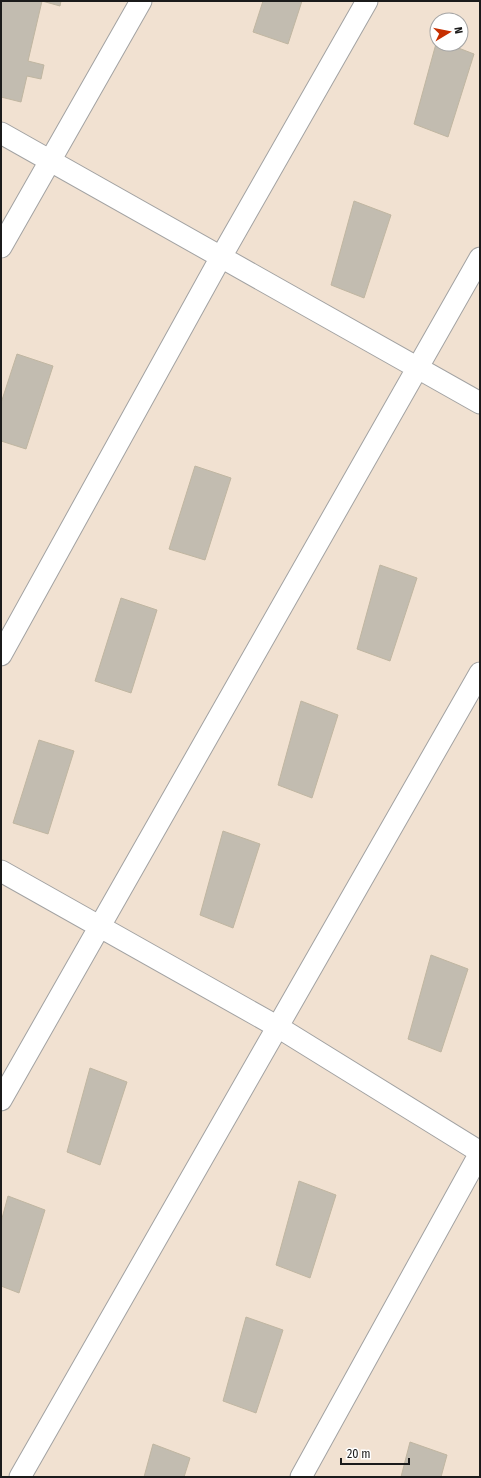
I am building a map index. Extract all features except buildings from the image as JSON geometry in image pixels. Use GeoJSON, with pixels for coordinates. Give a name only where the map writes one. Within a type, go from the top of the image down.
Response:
{"type":"FeatureCollection","features":[{"type":"Feature","properties":{"kind":"street"},"geometry":{"type":"LineString","coordinates":[[1,247],[141,1]]}},
{"type":"Feature","properties":{"kind":"street"},"geometry":{"type":"LineString","coordinates":[[1,656],[221,257],[368,1]]}},
{"type":"Feature","properties":{"kind":"street"},"geometry":{"type":"LineString","coordinates":[[1,133],[480,403]]}},
{"type":"Feature","properties":{"kind":"street"},"geometry":{"type":"LineString","coordinates":[[1,1100],[480,258]]}},
{"type":"Feature","properties":{"kind":"street"},"geometry":{"type":"LineString","coordinates":[[20,1477],[480,673]]}},
{"type":"Feature","properties":{"kind":"street"},"geometry":{"type":"LineString","coordinates":[[1,871],[278,1027],[480,1152],[301,1477]]}},
{"type":"Feature","properties":{"kind":"shaded area"},"geometry":{"type":"Polygon","coordinates":[[[1,1],[480,1],[480,1477],[1,1477],[1,1]]]}}]}
